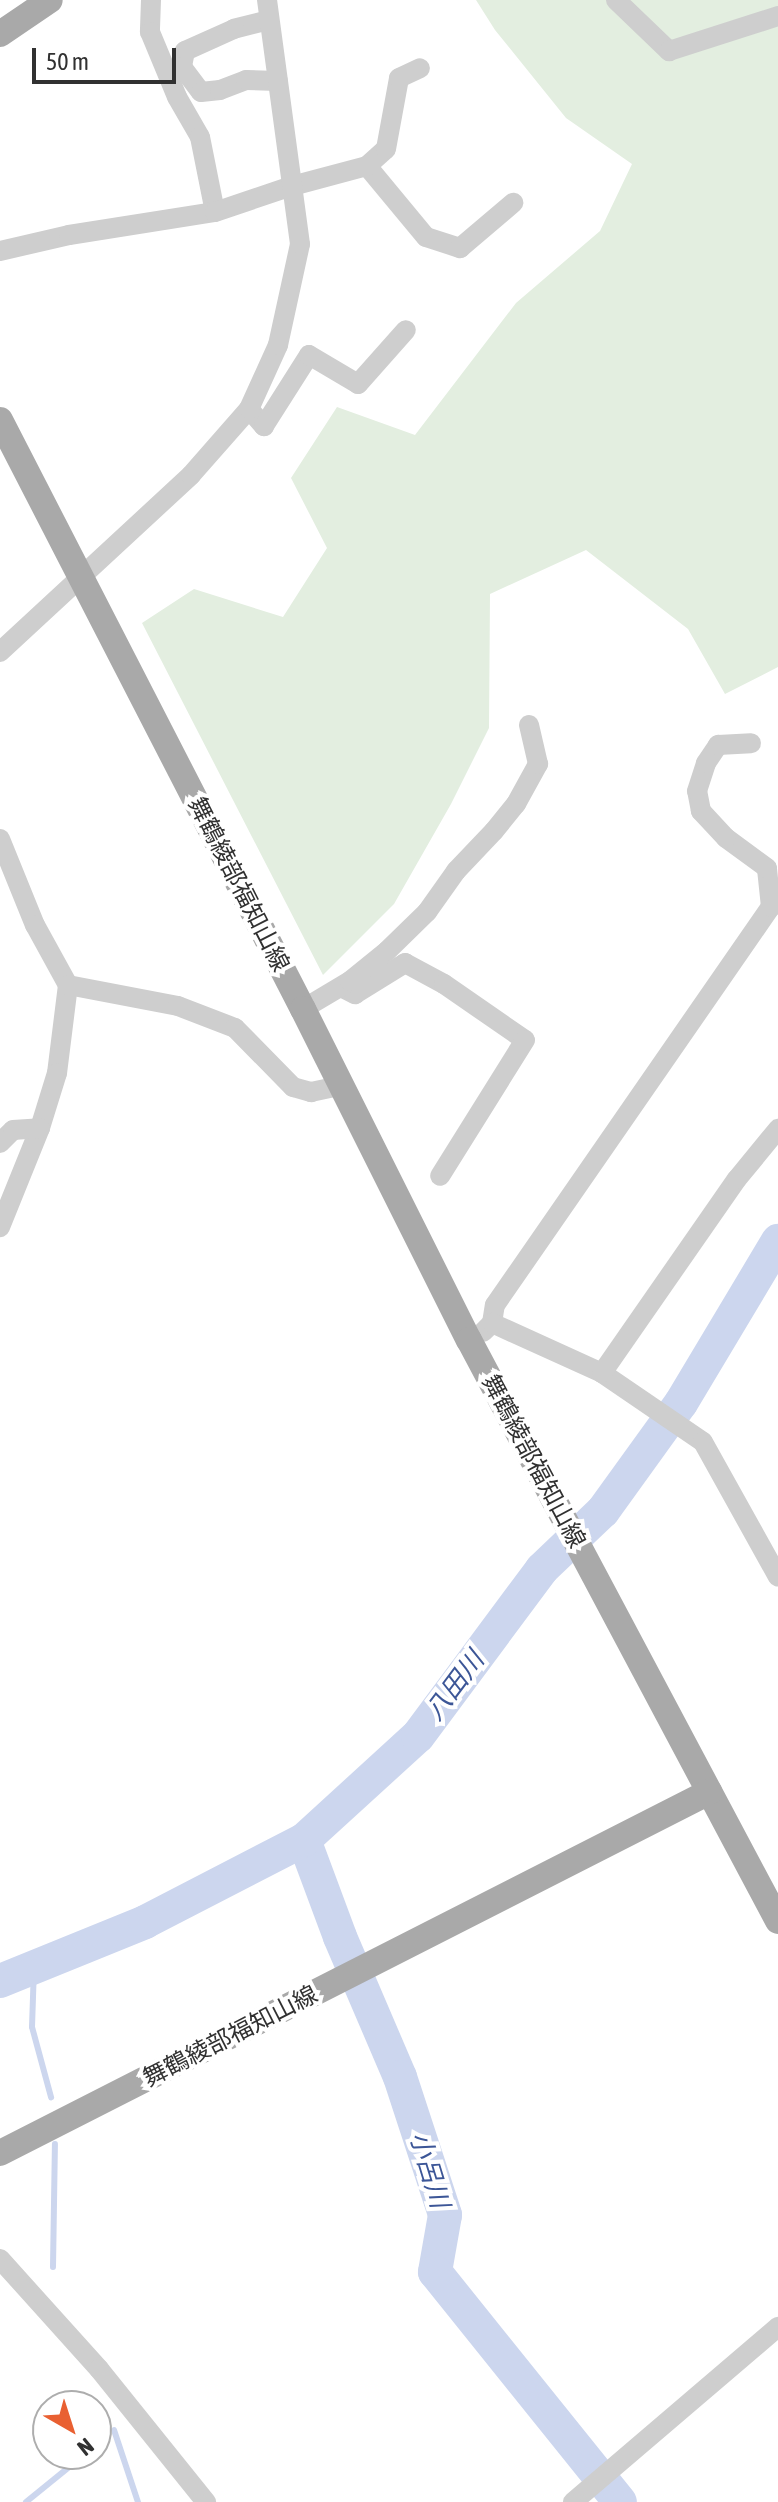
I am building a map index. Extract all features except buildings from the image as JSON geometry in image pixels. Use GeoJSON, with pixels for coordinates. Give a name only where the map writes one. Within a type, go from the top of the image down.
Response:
{"type":"FeatureCollection","features":[{"type":"Feature","properties":{"kind":"main road"},"geometry":{"type":"LineString","coordinates":[[0,34],[50,0]]}},
{"type":"Feature","properties":{"kind":"main road","name":"舞鶴綾部福知山線"},"geometry":{"type":"LineString","coordinates":[[0,420],[303,1009],[469,1340],[709,1792],[0,2153]]}},
{"type":"Feature","properties":{"kind":"main road"},"geometry":{"type":"LineString","coordinates":[[709,1792],[778,1921]]}},
{"type":"Feature","properties":{"kind":"street"},"geometry":{"type":"LineString","coordinates":[[151,0],[150,32],[177,97],[200,137],[215,212]]}},
{"type":"Feature","properties":{"kind":"street"},"geometry":{"type":"LineString","coordinates":[[616,0],[669,51],[778,16]]}},
{"type":"Feature","properties":{"kind":"street"},"geometry":{"type":"LineString","coordinates":[[0,652],[191,475],[249,409],[278,345],[300,244],[278,81],[268,10],[185,51],[182,67],[201,92],[220,90],[246,80],[278,81]]}},
{"type":"Feature","properties":{"kind":"street"},"geometry":{"type":"LineString","coordinates":[[0,251],[69,235],[215,212],[292,186],[367,166],[386,149],[399,78],[420,68]]}},
{"type":"Feature","properties":{"kind":"street"},"geometry":{"type":"LineString","coordinates":[[367,166],[426,237],[460,248],[513,203]]}},
{"type":"Feature","properties":{"kind":"street"},"geometry":{"type":"LineString","coordinates":[[249,409],[264,426],[309,355],[358,384],[406,330]]}},
{"type":"Feature","properties":{"kind":"street"},"geometry":{"type":"LineString","coordinates":[[303,1009],[341,987],[387,951],[427,912],[456,871],[516,804],[538,764],[529,725]]}},
{"type":"Feature","properties":{"kind":"street"},"geometry":{"type":"LineString","coordinates":[[469,1340],[492,1323],[495,1305],[771,907],[767,868],[726,838],[701,811],[697,791],[706,763],[718,745],[751,743]]}},
{"type":"Feature","properties":{"kind":"street"},"geometry":{"type":"LineString","coordinates":[[0,839],[35,925],[68,985],[57,1073],[40,1128],[0,1227]]}},
{"type":"Feature","properties":{"kind":"street"},"geometry":{"type":"LineString","coordinates":[[341,987],[355,994],[405,963],[444,984],[525,1040],[440,1176]]}},
{"type":"Feature","properties":{"kind":"street"},"geometry":{"type":"LineString","coordinates":[[68,985],[178,1006],[235,1028],[293,1087],[311,1092],[329,1091],[340,1086]]}},
{"type":"Feature","properties":{"kind":"street"},"geometry":{"type":"LineString","coordinates":[[0,1143],[13,1130],[40,1128]]}},
{"type":"Feature","properties":{"kind":"street"},"geometry":{"type":"LineString","coordinates":[[602,1373],[737,1179],[778,1129]]}},
{"type":"Feature","properties":{"kind":"street"},"geometry":{"type":"LineString","coordinates":[[492,1323],[602,1373],[703,1442],[778,1577]]}},
{"type":"Feature","properties":{"kind":"street"},"geometry":{"type":"LineString","coordinates":[[0,2259],[99,2369],[206,2502]]}},
{"type":"Feature","properties":{"kind":"street"},"geometry":{"type":"LineString","coordinates":[[581,2498],[778,2327]]}},
{"type":"Feature","properties":{"kind":"green space"},"geometry":{"type":"Polygon","coordinates":[[[476,0],[778,0],[778,667],[725,694],[688,629],[586,550],[490,594],[489,728],[451,804],[394,904],[323,975],[142,623],[194,589],[283,617],[327,548],[291,478],[337,407],[415,435],[516,303],[600,231],[632,164],[566,118],[495,30],[476,0]]]}},
{"type":"Feature","properties":{"kind":"waterway","name":"八田川"},"geometry":{"type":"LineString","coordinates":[[0,1981],[145,1922],[304,1840],[418,1736],[542,1569],[603,1511],[681,1403],[778,1241]]}},
{"type":"Feature","properties":{"kind":"waterway","name":"小呂川"},"geometry":{"type":"LineString","coordinates":[[304,1840],[340,1937],[400,2077],[445,2215],[435,2272],[620,2502]]}},
{"type":"Feature","properties":{"kind":"waterway"},"geometry":{"type":"LineString","coordinates":[[34,1967],[32,2027],[51,2097]]}},
{"type":"Feature","properties":{"kind":"waterway"},"geometry":{"type":"LineString","coordinates":[[53,2267],[55,2144]]}},
{"type":"Feature","properties":{"kind":"waterway"},"geometry":{"type":"LineString","coordinates":[[114,2430],[138,2502]]}},
{"type":"Feature","properties":{"kind":"waterway"},"geometry":{"type":"LineString","coordinates":[[26,2502],[65,2470]]}}]}
